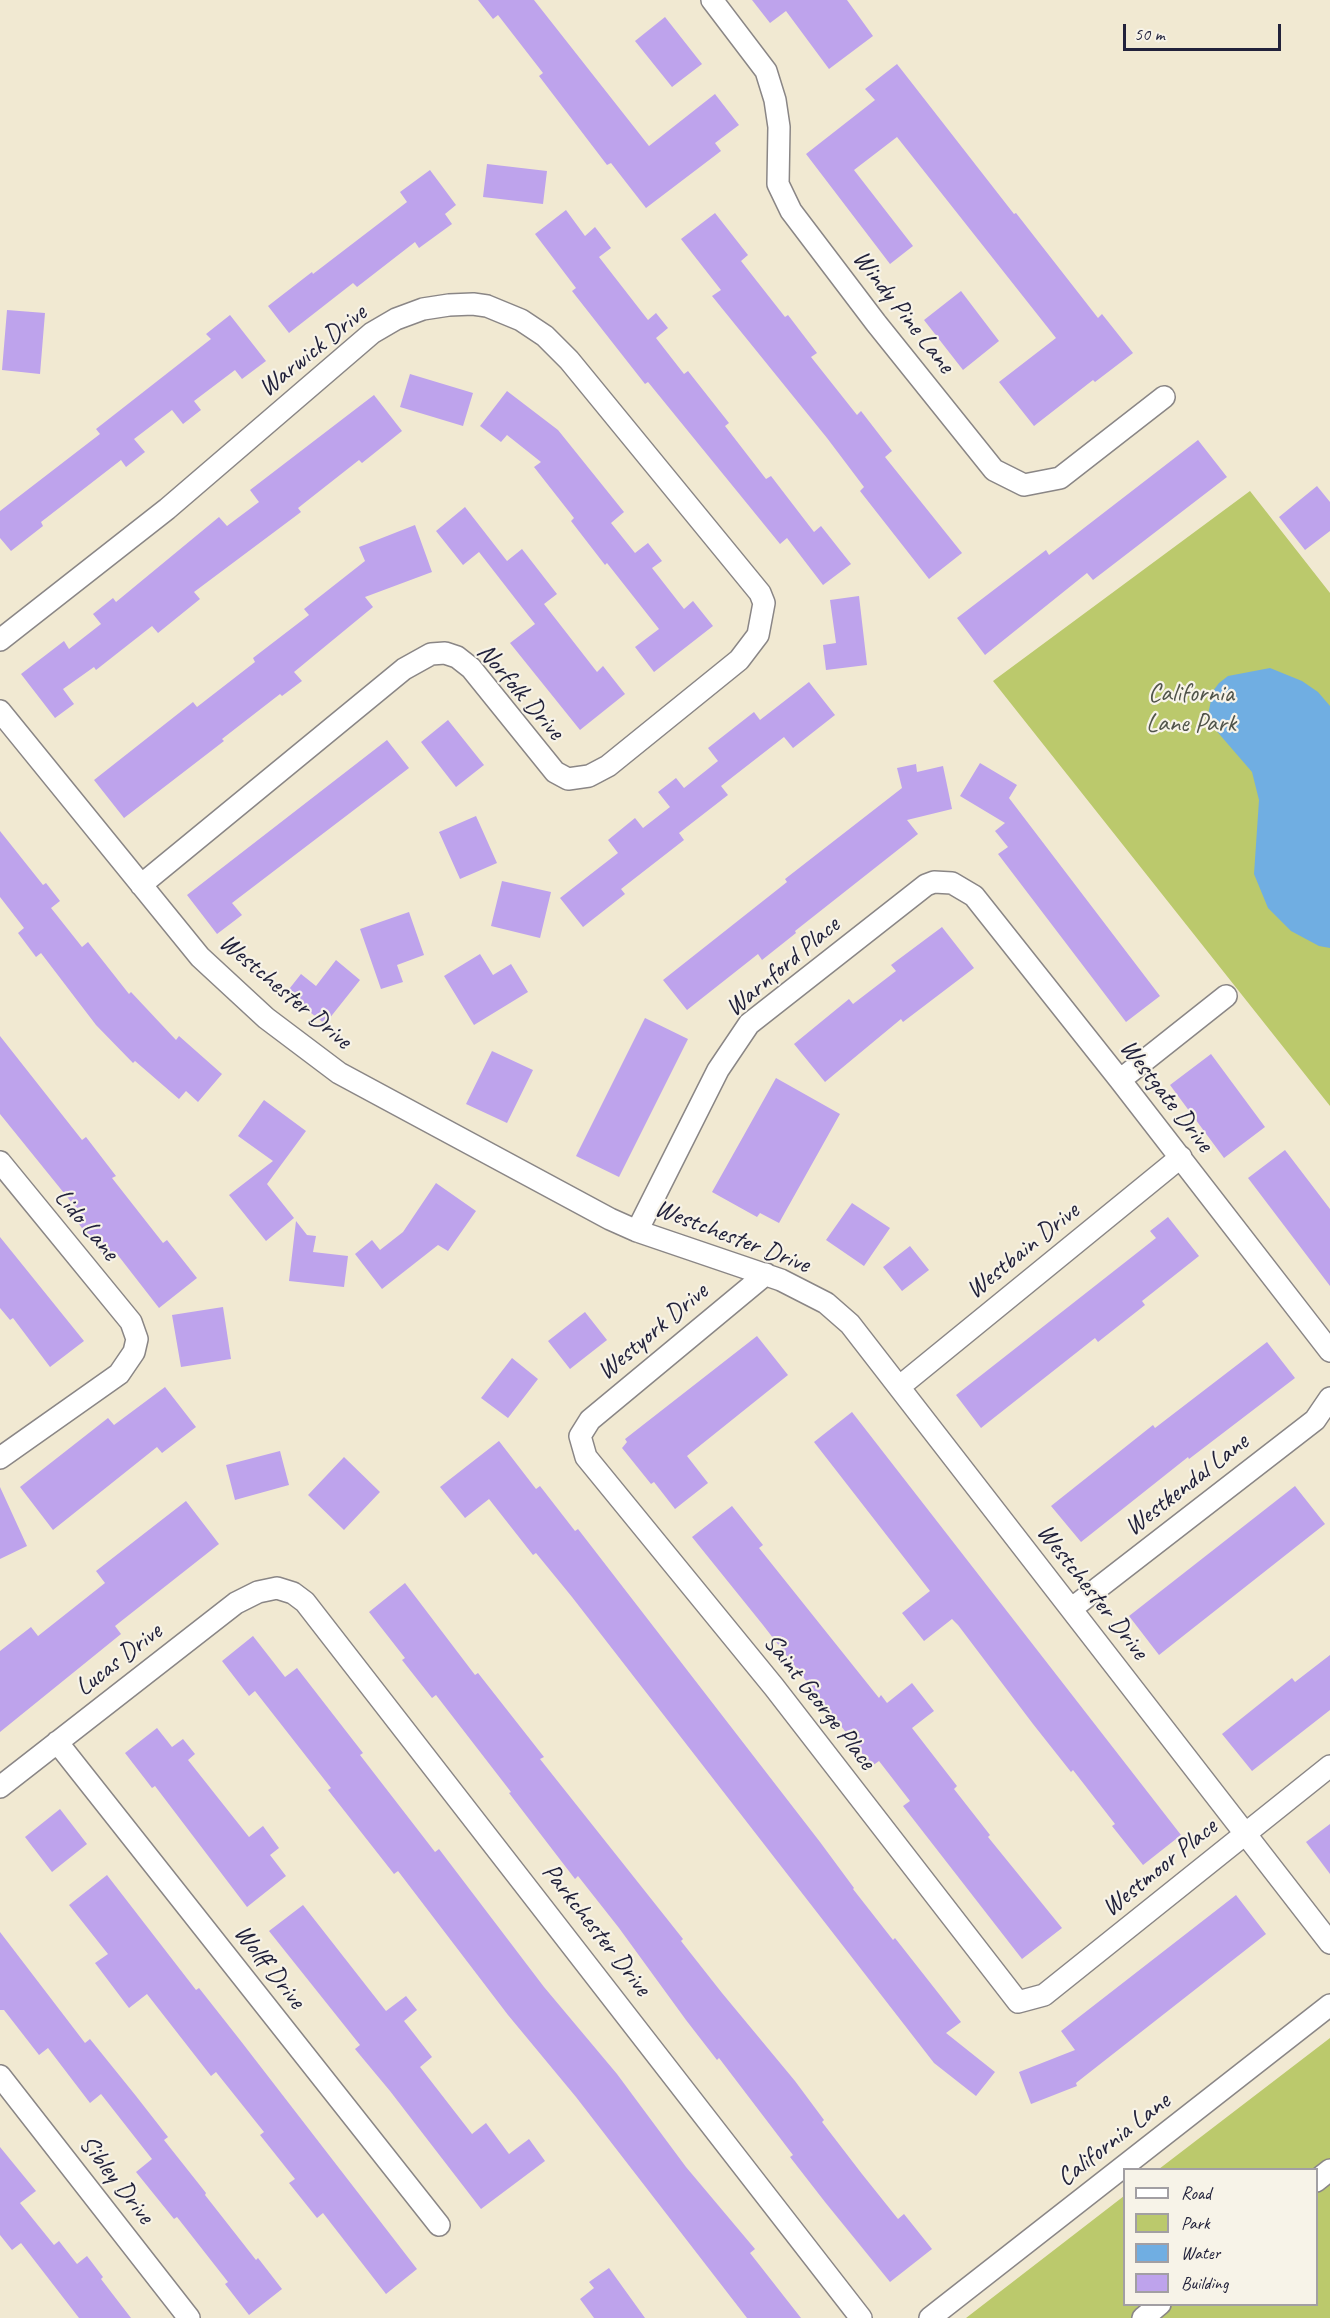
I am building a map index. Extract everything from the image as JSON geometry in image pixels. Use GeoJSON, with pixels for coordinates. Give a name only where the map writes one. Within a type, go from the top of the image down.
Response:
{"type":"FeatureCollection","features":[{"type":"Feature","properties":{"kind":"street","name":"Windy Pine Lane"},"geometry":{"type":"LineString","coordinates":[[712,0],[766,71],[775,100],[779,127],[778,184],[791,211],[876,323],[994,470],[1024,485],[1060,478],[1164,397]]}},
{"type":"Feature","properties":{"kind":"street","name":"Warwick Drive"},"geometry":{"type":"LineString","coordinates":[[0,640],[167,509],[372,333],[396,319],[423,309],[473,304],[487,306],[521,320],[545,336],[569,360],[760,594],[764,603],[761,619]]}},
{"type":"Feature","properties":{"kind":"street","name":"Norfolk Drive"},"geometry":{"type":"LineString","coordinates":[[141,885],[404,669],[431,654],[457,657],[471,668],[555,772],[568,778],[589,776],[608,766],[739,660],[758,635],[761,619]]}},
{"type":"Feature","properties":{"kind":"street","name":"Westchester Drive"},"geometry":{"type":"LineString","coordinates":[[0,711],[200,957],[266,1018],[339,1073],[610,1219],[637,1231],[766,1274],[826,1303],[850,1324],[1330,1943]]}},
{"type":"Feature","properties":{"kind":"street","name":"Warnford Place"},"geometry":{"type":"LineString","coordinates":[[637,1231],[718,1070],[749,1024],[926,885],[934,882],[952,883]]}},
{"type":"Feature","properties":{"kind":"street","name":"Westgate Drive"},"geometry":{"type":"LineString","coordinates":[[952,883],[974,896],[1181,1157],[1330,1351]]}},
{"type":"Feature","properties":{"kind":"street"},"geometry":{"type":"LineString","coordinates":[[1120,1080],[1226,996]]}},
{"type":"Feature","properties":{"kind":"street","name":"Westbain Drive"},"geometry":{"type":"LineString","coordinates":[[899,1387],[1181,1157]]}},
{"type":"Feature","properties":{"kind":"street","name":"Lido Lane"},"geometry":{"type":"LineString","coordinates":[[0,1162],[131,1323],[137,1339],[134,1352],[119,1374],[0,1458]]}},
{"type":"Feature","properties":{"kind":"street","name":"Westyork Drive"},"geometry":{"type":"LineString","coordinates":[[580,1436],[590,1420],[766,1274]]}},
{"type":"Feature","properties":{"kind":"street","name":"Westkendal Lane"},"geometry":{"type":"LineString","coordinates":[[1071,1609],[1315,1420],[1330,1398]]}},
{"type":"Feature","properties":{"kind":"street","name":"Saint George Place"},"geometry":{"type":"LineString","coordinates":[[580,1436],[586,1457],[774,1687],[1018,2002]]}},
{"type":"Feature","properties":{"kind":"street","name":"Lucas Drive"},"geometry":{"type":"LineString","coordinates":[[0,1787],[236,1603],[258,1592],[277,1588]]}},
{"type":"Feature","properties":{"kind":"street","name":"Parkchester Drive"},"geometry":{"type":"LineString","coordinates":[[277,1588],[293,1593],[305,1602],[861,2318]]}},
{"type":"Feature","properties":{"kind":"street","name":"Wolff Drive"},"geometry":{"type":"LineString","coordinates":[[57,1742],[439,2225]]}},
{"type":"Feature","properties":{"kind":"street","name":"Westmoor Place"},"geometry":{"type":"LineString","coordinates":[[1018,2002],[1044,1995],[1330,1766]]}},
{"type":"Feature","properties":{"kind":"street","name":"California Lane"},"geometry":{"type":"LineString","coordinates":[[930,2318],[1330,2005]]}},
{"type":"Feature","properties":{"kind":"street","name":"Sibley Drive"},"geometry":{"type":"LineString","coordinates":[[0,2076],[189,2318]]}},
{"type":"Feature","properties":{"kind":"street"},"geometry":{"type":"LineString","coordinates":[[1318,2180],[1330,2170]]}},
{"type":"Feature","properties":{"kind":"street"},"geometry":{"type":"LineString","coordinates":[[1143,2318],[1158,2306]]}},
{"type":"Feature","properties":{"kind":"green space","name":"California Lane Park"},"geometry":{"type":"Polygon","coordinates":[[[1250,491],[1330,593],[1330,1106],[993,681],[1250,491]]]}},
{"type":"Feature","properties":{"kind":"green space"},"geometry":{"type":"Polygon","coordinates":[[[1330,2038],[1330,2318],[966,2318],[1123,2197],[1123,2306],[1318,2306],[1318,2168],[1160,2168],[1330,2038]]]}},
{"type":"Feature","properties":{"kind":"water"},"geometry":{"type":"Polygon","coordinates":[[[1270,668],[1302,681],[1318,692],[1330,706],[1330,948],[1319,946],[1291,931],[1268,908],[1254,874],[1259,800],[1252,772],[1214,728],[1206,724],[1213,691],[1219,683],[1228,676],[1270,668]]]}},
{"type":"Feature","properties":{"kind":"building"},"geometry":{"type":"Polygon","coordinates":[[[478,0],[534,0],[649,146],[715,94],[739,125],[715,143],[721,151],[646,208],[611,163],[607,165],[539,76],[543,73],[498,15],[493,19],[478,0]]]}},
{"type":"Feature","properties":{"kind":"building"},"geometry":{"type":"Polygon","coordinates":[[[752,0],[847,0],[873,36],[829,69],[786,11],[770,23],[752,0]]]}},
{"type":"Feature","properties":{"kind":"building"},"geometry":{"type":"Polygon","coordinates":[[[665,17],[702,64],[672,87],[635,41],[665,17]]]}},
{"type":"Feature","properties":{"kind":"building"},"geometry":{"type":"Polygon","coordinates":[[[897,64],[1098,318],[1102,314],[1133,353],[1095,382],[1093,380],[1034,426],[999,382],[1056,338],[897,137],[854,170],[913,246],[890,264],[806,154],[875,100],[865,89],[897,64]]]}},
{"type":"Feature","properties":{"kind":"building"},"geometry":{"type":"Polygon","coordinates":[[[487,164],[547,171],[543,204],[483,197],[487,164]]]}},
{"type":"Feature","properties":{"kind":"building"},"geometry":{"type":"Polygon","coordinates":[[[430,170],[456,205],[445,214],[452,224],[419,248],[415,242],[357,287],[353,283],[289,333],[268,306],[407,202],[400,192],[430,170]]]}},
{"type":"Feature","properties":{"kind":"building"},"geometry":{"type":"Polygon","coordinates":[[[566,210],[585,236],[595,227],[611,248],[599,257],[648,320],[656,313],[668,328],[656,338],[684,374],[688,371],[729,423],[725,426],[766,479],[771,476],[814,532],[821,526],[851,564],[823,585],[787,538],[780,544],[648,382],[645,384],[572,291],[576,288],[535,234],[566,210]]]}},
{"type":"Feature","properties":{"kind":"building"},"geometry":{"type":"Polygon","coordinates":[[[715,213],[748,255],[741,261],[785,317],[788,315],[817,353],[811,357],[857,415],[861,411],[892,451],[885,457],[962,553],[929,579],[860,491],[864,487],[827,438],[712,296],[721,290],[681,239],[715,213]]]}},
{"type":"Feature","properties":{"kind":"building"},"geometry":{"type":"Polygon","coordinates":[[[961,291],[999,341],[963,370],[924,320],[961,291]]]}},
{"type":"Feature","properties":{"kind":"building"},"geometry":{"type":"Polygon","coordinates":[[[7,310],[45,313],[40,374],[2,370],[7,310]]]}},
{"type":"Feature","properties":{"kind":"building"},"geometry":{"type":"Polygon","coordinates":[[[230,315],[266,361],[242,379],[235,370],[194,401],[201,410],[183,424],[172,410],[134,439],[145,452],[126,467],[121,460],[41,522],[43,526],[11,551],[0,538],[0,511],[100,434],[96,429],[211,339],[206,334],[230,315]]]}},
{"type":"Feature","properties":{"kind":"building"},"geometry":{"type":"Polygon","coordinates":[[[410,374],[473,393],[463,426],[400,407],[410,374]]]}},
{"type":"Feature","properties":{"kind":"building"},"geometry":{"type":"Polygon","coordinates":[[[507,391],[558,430],[624,512],[611,523],[635,553],[648,543],[662,561],[652,568],[684,609],[693,601],[713,626],[654,672],[635,647],[659,629],[571,521],[574,518],[534,467],[541,462],[507,435],[501,442],[480,426],[507,391]]]}},
{"type":"Feature","properties":{"kind":"building"},"geometry":{"type":"Polygon","coordinates":[[[374,395],[402,431],[362,463],[359,460],[298,508],[301,512],[194,592],[200,599],[158,633],[152,626],[96,670],[94,667],[63,689],[74,704],[55,718],[21,674],[64,641],[69,649],[101,624],[93,614],[113,598],[116,602],[219,517],[227,526],[259,502],[250,490],[374,395]]]}},
{"type":"Feature","properties":{"kind":"building"},"geometry":{"type":"Polygon","coordinates":[[[1198,440],[1227,477],[1093,580],[1087,573],[985,655],[957,618],[1046,550],[1049,555],[1198,440]]]}},
{"type":"Feature","properties":{"kind":"building"},"geometry":{"type":"Polygon","coordinates":[[[1317,486],[1330,502],[1330,531],[1305,550],[1279,517],[1317,486]]]}},
{"type":"Feature","properties":{"kind":"building"},"geometry":{"type":"Polygon","coordinates":[[[465,507],[507,561],[522,549],[557,594],[544,604],[597,672],[603,666],[625,694],[580,730],[510,643],[535,624],[479,552],[463,565],[436,531],[465,507]]]}},
{"type":"Feature","properties":{"kind":"building"},"geometry":{"type":"Polygon","coordinates":[[[415,525],[432,572],[365,597],[373,607],[294,672],[302,681],[282,696],[280,694],[222,739],[224,741],[124,818],[94,780],[193,702],[197,707],[255,662],[253,658],[309,615],[304,609],[365,561],[359,547],[415,525]]]}},
{"type":"Feature","properties":{"kind":"building"},"geometry":{"type":"Polygon","coordinates":[[[859,596],[867,665],[826,670],[823,645],[836,643],[830,600],[859,596]]]}},
{"type":"Feature","properties":{"kind":"building"},"geometry":{"type":"Polygon","coordinates":[[[809,682],[835,715],[793,748],[784,737],[721,786],[728,795],[679,833],[684,840],[621,889],[625,894],[583,927],[560,898],[618,853],[608,840],[635,818],[643,828],[670,807],[658,792],[676,778],[684,788],[718,761],[708,748],[754,712],[760,720],[809,682]]]}},
{"type":"Feature","properties":{"kind":"building"},"geometry":{"type":"Polygon","coordinates":[[[448,720],[484,765],[456,787],[421,742],[448,720]]]}},
{"type":"Feature","properties":{"kind":"building"},"geometry":{"type":"Polygon","coordinates":[[[387,740],[409,768],[232,903],[242,915],[217,934],[187,895],[387,740]]]}},
{"type":"Feature","properties":{"kind":"building"},"geometry":{"type":"Polygon","coordinates":[[[980,763],[1017,785],[1009,798],[1160,996],[1126,1022],[998,854],[1008,847],[995,831],[1005,823],[960,796],[980,763]]]}},
{"type":"Feature","properties":{"kind":"building"},"geometry":{"type":"Polygon","coordinates":[[[916,764],[917,772],[943,766],[952,809],[907,820],[918,834],[795,931],[796,933],[762,960],[758,954],[687,1010],[663,980],[787,882],[785,879],[902,788],[897,768],[916,764]]]}},
{"type":"Feature","properties":{"kind":"building"},"geometry":{"type":"Polygon","coordinates":[[[476,816],[497,863],[460,879],[439,832],[476,816]]]}},
{"type":"Feature","properties":{"kind":"building"},"geometry":{"type":"Polygon","coordinates":[[[0,831],[43,885],[46,883],[60,901],[51,908],[82,947],[88,942],[129,994],[131,992],[176,1040],[179,1036],[222,1074],[198,1102],[186,1091],[179,1099],[135,1061],[133,1063],[96,1025],[41,953],[36,957],[18,933],[24,928],[0,897],[0,831]]]}},
{"type":"Feature","properties":{"kind":"building"},"geometry":{"type":"Polygon","coordinates":[[[502,881],[551,892],[540,938],[491,926],[502,881]]]}},
{"type":"Feature","properties":{"kind":"building"},"geometry":{"type":"Polygon","coordinates":[[[409,912],[424,955],[397,965],[403,982],[381,989],[360,929],[409,912]]]}},
{"type":"Feature","properties":{"kind":"building"},"geometry":{"type":"Polygon","coordinates":[[[942,927],[974,968],[903,1022],[901,1019],[825,1082],[794,1044],[849,999],[853,1004],[896,971],[891,965],[942,927]]]}},
{"type":"Feature","properties":{"kind":"building"},"geometry":{"type":"Polygon","coordinates":[[[480,954],[493,975],[511,964],[528,992],[474,1025],[444,976],[480,954]]]}},
{"type":"Feature","properties":{"kind":"building"},"geometry":{"type":"Polygon","coordinates":[[[336,960],[360,980],[325,1024],[286,993],[301,974],[316,986],[336,960]]]}},
{"type":"Feature","properties":{"kind":"building"},"geometry":{"type":"Polygon","coordinates":[[[645,1018],[688,1039],[619,1177],[576,1156],[645,1018]]]}},
{"type":"Feature","properties":{"kind":"building"},"geometry":{"type":"Polygon","coordinates":[[[0,1036],[82,1140],[86,1137],[116,1176],[112,1178],[163,1243],[167,1240],[197,1278],[159,1308],[117,1254],[108,1261],[78,1223],[85,1219],[0,1114],[0,1036]]]}},
{"type":"Feature","properties":{"kind":"building"},"geometry":{"type":"Polygon","coordinates":[[[492,1051],[533,1070],[507,1123],[466,1104],[492,1051]]]}},
{"type":"Feature","properties":{"kind":"building"},"geometry":{"type":"Polygon","coordinates":[[[1211,1054],[1265,1127],[1224,1158],[1170,1085],[1211,1054]]]}},
{"type":"Feature","properties":{"kind":"building"},"geometry":{"type":"Polygon","coordinates":[[[776,1078],[840,1114],[779,1223],[760,1213],[757,1217],[712,1192],[776,1078]]]}},
{"type":"Feature","properties":{"kind":"building"},"geometry":{"type":"Polygon","coordinates":[[[264,1100],[306,1131],[267,1184],[294,1218],[266,1241],[229,1195],[273,1161],[238,1136],[264,1100]]]}},
{"type":"Feature","properties":{"kind":"building"},"geometry":{"type":"Polygon","coordinates":[[[1285,1150],[1330,1209],[1330,1286],[1248,1178],[1285,1150]]]}},
{"type":"Feature","properties":{"kind":"building"},"geometry":{"type":"Polygon","coordinates":[[[436,1183],[476,1211],[448,1251],[438,1245],[382,1289],[355,1254],[372,1240],[380,1250],[403,1232],[436,1183]]]}},
{"type":"Feature","properties":{"kind":"building"},"geometry":{"type":"Polygon","coordinates":[[[852,1203],[890,1228],[864,1266],[826,1240],[852,1203]]]}},
{"type":"Feature","properties":{"kind":"building"},"geometry":{"type":"Polygon","coordinates":[[[1168,1217],[1199,1256],[1142,1301],[1145,1305],[1098,1342],[1095,1338],[981,1428],[956,1395],[1156,1238],[1150,1231],[1168,1217]]]}},
{"type":"Feature","properties":{"kind":"building"},"geometry":{"type":"Polygon","coordinates":[[[296,1221],[307,1235],[316,1236],[313,1252],[348,1256],[344,1287],[289,1281],[296,1221]]]}},
{"type":"Feature","properties":{"kind":"building"},"geometry":{"type":"Polygon","coordinates":[[[0,1237],[84,1341],[50,1367],[13,1318],[10,1320],[0,1308],[0,1237]]]}},
{"type":"Feature","properties":{"kind":"building"},"geometry":{"type":"Polygon","coordinates":[[[910,1246],[929,1270],[902,1291],[883,1267],[910,1246]]]}},
{"type":"Feature","properties":{"kind":"building"},"geometry":{"type":"Polygon","coordinates":[[[223,1307],[231,1359],[181,1367],[172,1315],[223,1307]]]}},
{"type":"Feature","properties":{"kind":"building"},"geometry":{"type":"Polygon","coordinates":[[[585,1312],[607,1340],[570,1369],[548,1341],[585,1312]]]}},
{"type":"Feature","properties":{"kind":"building"},"geometry":{"type":"Polygon","coordinates":[[[757,1336],[788,1375],[687,1456],[708,1483],[675,1509],[654,1482],[651,1484],[622,1448],[627,1442],[625,1439],[757,1336]]]}},
{"type":"Feature","properties":{"kind":"building"},"geometry":{"type":"Polygon","coordinates":[[[1267,1342],[1295,1378],[1189,1459],[1188,1457],[1081,1542],[1051,1506],[1153,1425],[1155,1428],[1267,1342]]]}},
{"type":"Feature","properties":{"kind":"building"},"geometry":{"type":"Polygon","coordinates":[[[512,1358],[538,1379],[508,1418],[481,1398],[512,1358]]]}},
{"type":"Feature","properties":{"kind":"building"},"geometry":{"type":"Polygon","coordinates":[[[165,1387],[196,1427],[162,1453],[157,1447],[53,1530],[20,1487],[108,1418],[114,1425],[165,1387]]]}},
{"type":"Feature","properties":{"kind":"building"},"geometry":{"type":"Polygon","coordinates":[[[852,1412],[1181,1835],[1143,1865],[1112,1826],[1115,1824],[1033,1724],[958,1625],[952,1619],[924,1641],[902,1613],[930,1591],[814,1442],[852,1412]]]}},
{"type":"Feature","properties":{"kind":"building"},"geometry":{"type":"Polygon","coordinates":[[[499,1441],[536,1489],[540,1486],[575,1531],[578,1529],[820,1842],[853,1889],[961,2022],[946,2033],[995,2072],[976,2096],[934,2063],[572,1597],[536,1553],[533,1555],[489,1499],[465,1518],[440,1487],[499,1441]]]}},
{"type":"Feature","properties":{"kind":"building"},"geometry":{"type":"Polygon","coordinates":[[[280,1451],[289,1485],[235,1500],[226,1465],[280,1451]]]}},
{"type":"Feature","properties":{"kind":"building"},"geometry":{"type":"Polygon","coordinates":[[[344,1457],[380,1492],[344,1530],[308,1495],[344,1457]]]}},
{"type":"Feature","properties":{"kind":"building"},"geometry":{"type":"Polygon","coordinates":[[[1295,1486],[1325,1524],[1159,1655],[1129,1616],[1295,1486]]]}},
{"type":"Feature","properties":{"kind":"building"},"geometry":{"type":"Polygon","coordinates":[[[0,1487],[27,1546],[0,1559],[0,1487]]]}},
{"type":"Feature","properties":{"kind":"building"},"geometry":{"type":"Polygon","coordinates":[[[186,1501],[219,1544],[115,1626],[121,1634],[0,1732],[0,1651],[31,1627],[38,1636],[105,1583],[96,1571],[186,1501]]]}},
{"type":"Feature","properties":{"kind":"building"},"geometry":{"type":"Polygon","coordinates":[[[732,1506],[763,1545],[759,1548],[879,1698],[881,1695],[887,1703],[912,1683],[934,1711],[912,1728],[957,1786],[954,1789],[990,1835],[988,1837],[1062,1928],[1022,1959],[903,1806],[910,1801],[879,1761],[872,1766],[692,1537],[732,1506]]]}},
{"type":"Feature","properties":{"kind":"building"},"geometry":{"type":"Polygon","coordinates":[[[405,1583],[475,1675],[478,1673],[544,1757],[540,1759],[683,1939],[681,1941],[795,2081],[824,2120],[822,2122],[862,2174],[898,2219],[904,2214],[932,2249],[890,2282],[790,2157],[793,2155],[719,2058],[717,2060],[686,2020],[619,1928],[578,1876],[575,1879],[436,1695],[432,1698],[402,1660],[405,1658],[369,1612],[405,1583]]]}},
{"type":"Feature","properties":{"kind":"building"},"geometry":{"type":"Polygon","coordinates":[[[253,1636],[285,1677],[297,1668],[363,1753],[360,1755],[435,1852],[439,1849],[544,1987],[617,2074],[686,2167],[755,2249],[750,2253],[801,2318],[747,2318],[576,2097],[508,2015],[398,1871],[394,1874],[328,1790],[331,1788],[255,1691],[249,1696],[222,1661],[253,1636]]]}},
{"type":"Feature","properties":{"kind":"building"},"geometry":{"type":"Polygon","coordinates":[[[1330,1655],[1330,1710],[1252,1771],[1222,1734],[1292,1678],[1295,1682],[1330,1655]]]}},
{"type":"Feature","properties":{"kind":"building"},"geometry":{"type":"Polygon","coordinates":[[[157,1728],[172,1747],[183,1739],[195,1754],[188,1760],[249,1837],[263,1826],[279,1848],[270,1855],[286,1876],[247,1907],[155,1786],[152,1788],[125,1753],[157,1728]]]}},
{"type":"Feature","properties":{"kind":"building"},"geometry":{"type":"Polygon","coordinates":[[[60,1809],[87,1844],[52,1872],[25,1837],[60,1809]]]}},
{"type":"Feature","properties":{"kind":"building"},"geometry":{"type":"Polygon","coordinates":[[[1330,1824],[1330,1874],[1306,1842],[1330,1824]]]}},
{"type":"Feature","properties":{"kind":"building"},"geometry":{"type":"Polygon","coordinates":[[[107,1875],[196,1990],[199,1988],[240,2040],[417,2269],[386,2294],[323,2213],[317,2218],[289,2183],[295,2179],[260,2135],[264,2132],[216,2072],[211,2076],[147,1994],[129,2008],[95,1963],[108,1954],[69,1905],[107,1875]]]}},
{"type":"Feature","properties":{"kind":"building"},"geometry":{"type":"Polygon","coordinates":[[[1236,1895],[1266,1934],[1076,2083],[1077,2086],[1031,2104],[1019,2072],[1075,2050],[1061,2031],[1236,1895]]]}},
{"type":"Feature","properties":{"kind":"building"},"geometry":{"type":"Polygon","coordinates":[[[303,1905],[386,2011],[406,1996],[417,2010],[404,2021],[432,2057],[420,2067],[472,2134],[486,2123],[509,2154],[529,2139],[545,2161],[481,2209],[355,2049],[360,2045],[269,1931],[303,1905]]]}},
{"type":"Feature","properties":{"kind":"building"},"geometry":{"type":"Polygon","coordinates":[[[0,1932],[85,2043],[90,2039],[136,2096],[168,2137],[164,2140],[206,2193],[205,2195],[282,2289],[249,2315],[225,2284],[228,2282],[177,2217],[174,2219],[136,2172],[152,2159],[101,2094],[90,2103],[48,2048],[39,2055],[4,2010],[0,2010],[0,1932]]]}},
{"type":"Feature","properties":{"kind":"building"},"geometry":{"type":"Polygon","coordinates":[[[0,2147],[36,2191],[20,2203],[54,2245],[59,2241],[77,2264],[87,2256],[103,2277],[101,2279],[131,2318],[79,2318],[21,2243],[12,2250],[0,2235],[0,2147]]]}},
{"type":"Feature","properties":{"kind":"building"},"geometry":{"type":"Polygon","coordinates":[[[609,2268],[645,2318],[594,2318],[580,2299],[594,2288],[589,2282],[609,2268]]]}}]}
